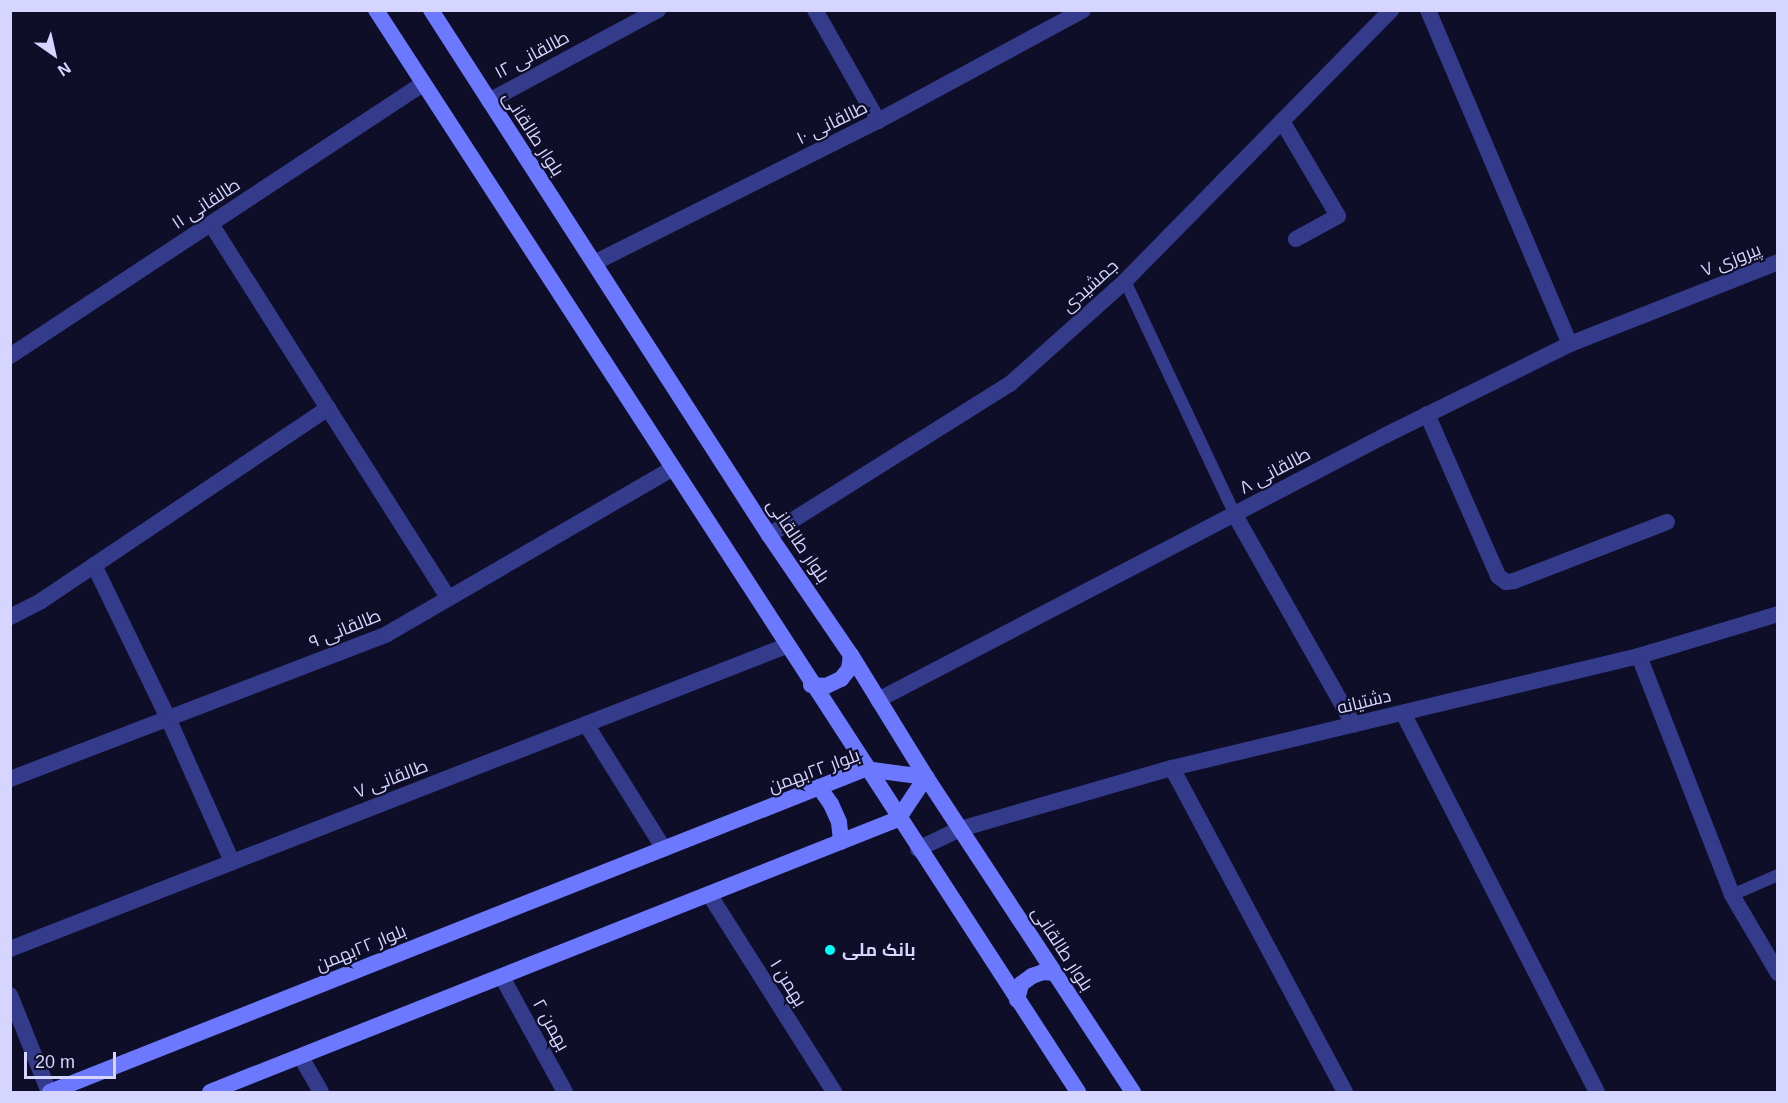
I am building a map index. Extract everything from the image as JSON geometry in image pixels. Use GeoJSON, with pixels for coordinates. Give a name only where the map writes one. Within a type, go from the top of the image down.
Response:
{"type":"FeatureCollection","features":[{"type":"Feature","properties":{"kind":"main road"},"geometry":{"type":"LineString","coordinates":[[376,10],[898,819],[1078,1092]]}},
{"type":"Feature","properties":{"kind":"main road","name":"بلوار طالقانی"},"geometry":{"type":"LineString","coordinates":[[431,10],[770,535],[851,655],[926,777],[1133,1092]]}},
{"type":"Feature","properties":{"kind":"main road"},"geometry":{"type":"LineString","coordinates":[[812,685],[826,686],[841,679],[849,669],[851,655]]}},
{"type":"Feature","properties":{"kind":"main road","name":"بلوار ۲۲بهمن"},"geometry":{"type":"LineString","coordinates":[[49,1092],[866,769],[926,777]]}},
{"type":"Feature","properties":{"kind":"main road"},"geometry":{"type":"LineString","coordinates":[[210,1092],[898,819],[926,777]]}},
{"type":"Feature","properties":{"kind":"main road"},"geometry":{"type":"LineString","coordinates":[[819,788],[831,804],[839,822],[841,842]]}},
{"type":"Feature","properties":{"kind":"main road"},"geometry":{"type":"LineString","coordinates":[[1017,1000],[1021,984],[1032,976],[1042,972],[1055,973]]}},
{"type":"Feature","properties":{"kind":"street","name":"طالقانی ۱۲"},"geometry":{"type":"LineString","coordinates":[[489,101],[658,10]]}},
{"type":"Feature","properties":{"kind":"street"},"geometry":{"type":"LineString","coordinates":[[815,10],[878,121]]}},
{"type":"Feature","properties":{"kind":"street","name":"طالقانی ۱۰"},"geometry":{"type":"LineString","coordinates":[[594,262],[878,121],[1083,10]]}},
{"type":"Feature","properties":{"kind":"street","name":"جمشیدی"},"geometry":{"type":"LineString","coordinates":[[770,535],[1010,384],[1125,281],[1391,10]]}},
{"type":"Feature","properties":{"kind":"street"},"geometry":{"type":"LineString","coordinates":[[1428,10],[1570,344]]}},
{"type":"Feature","properties":{"kind":"street","name":"طالقانی ۱۱"},"geometry":{"type":"LineString","coordinates":[[10,356],[423,84]]}},
{"type":"Feature","properties":{"kind":"street"},"geometry":{"type":"LineString","coordinates":[[1282,121],[1338,216],[1296,239]]}},
{"type":"Feature","properties":{"kind":"street"},"geometry":{"type":"LineString","coordinates":[[211,224],[448,598]]}},
{"type":"Feature","properties":{"kind":"street","name":"پیروزی ۷"},"geometry":{"type":"LineString","coordinates":[[1698,293],[1778,262]]}},
{"type":"Feature","properties":{"kind":"street","name":"طالقانی ۸"},"geometry":{"type":"LineString","coordinates":[[878,700],[1427,414],[1570,344],[1698,293]]}},
{"type":"Feature","properties":{"kind":"street"},"geometry":{"type":"LineString","coordinates":[[10,617],[41,601],[328,408]]}},
{"type":"Feature","properties":{"kind":"street"},"geometry":{"type":"LineString","coordinates":[[1427,414],[1497,576],[1506,582],[1514,581],[1667,522]]}},
{"type":"Feature","properties":{"kind":"street","name":"طالقانی ۹"},"geometry":{"type":"LineString","coordinates":[[10,779],[387,634],[672,469]]}},
{"type":"Feature","properties":{"kind":"street"},"geometry":{"type":"LineString","coordinates":[[1235,514],[1354,725]]}},
{"type":"Feature","properties":{"kind":"street"},"geometry":{"type":"LineString","coordinates":[[94,565],[168,718],[232,862]]}},
{"type":"Feature","properties":{"kind":"street","name":"دشتیانه"},"geometry":{"type":"LineString","coordinates":[[918,849],[960,829],[1172,768],[1639,656],[1778,614]]}},
{"type":"Feature","properties":{"kind":"street","name":"طالقانی ۷"},"geometry":{"type":"LineString","coordinates":[[10,949],[786,646]]}},
{"type":"Feature","properties":{"kind":"street"},"geometry":{"type":"LineString","coordinates":[[1639,656],[1732,895],[1778,973]]}},
{"type":"Feature","properties":{"kind":"street"},"geometry":{"type":"LineString","coordinates":[[1403,712],[1598,1092]]}},
{"type":"Feature","properties":{"kind":"street"},"geometry":{"type":"LineString","coordinates":[[586,724],[664,849]]}},
{"type":"Feature","properties":{"kind":"street"},"geometry":{"type":"LineString","coordinates":[[1172,768],[1345,1092]]}},
{"type":"Feature","properties":{"kind":"street","name":"بهمن ۱"},"geometry":{"type":"LineString","coordinates":[[709,894],[834,1092]]}},
{"type":"Feature","properties":{"kind":"street","name":"بهمن ۲"},"geometry":{"type":"LineString","coordinates":[[502,977],[566,1092]]}},
{"type":"Feature","properties":{"kind":"street"},"geometry":{"type":"LineString","coordinates":[[10,995],[49,1092]]}},
{"type":"Feature","properties":{"kind":"street"},"geometry":{"type":"LineString","coordinates":[[301,1057],[321,1092]]}},
{"type":"Feature","properties":{"kind":"lane"},"geometry":{"type":"LineString","coordinates":[[1125,281],[1235,514]]}},
{"type":"Feature","properties":{"kind":"lane"},"geometry":{"type":"LineString","coordinates":[[1732,895],[1778,875]]}},
{"type":"Feature","properties":{"kind":"place","name":"بانک ملی"},"geometry":{"type":"Point","coordinates":[830,950]}}]}
